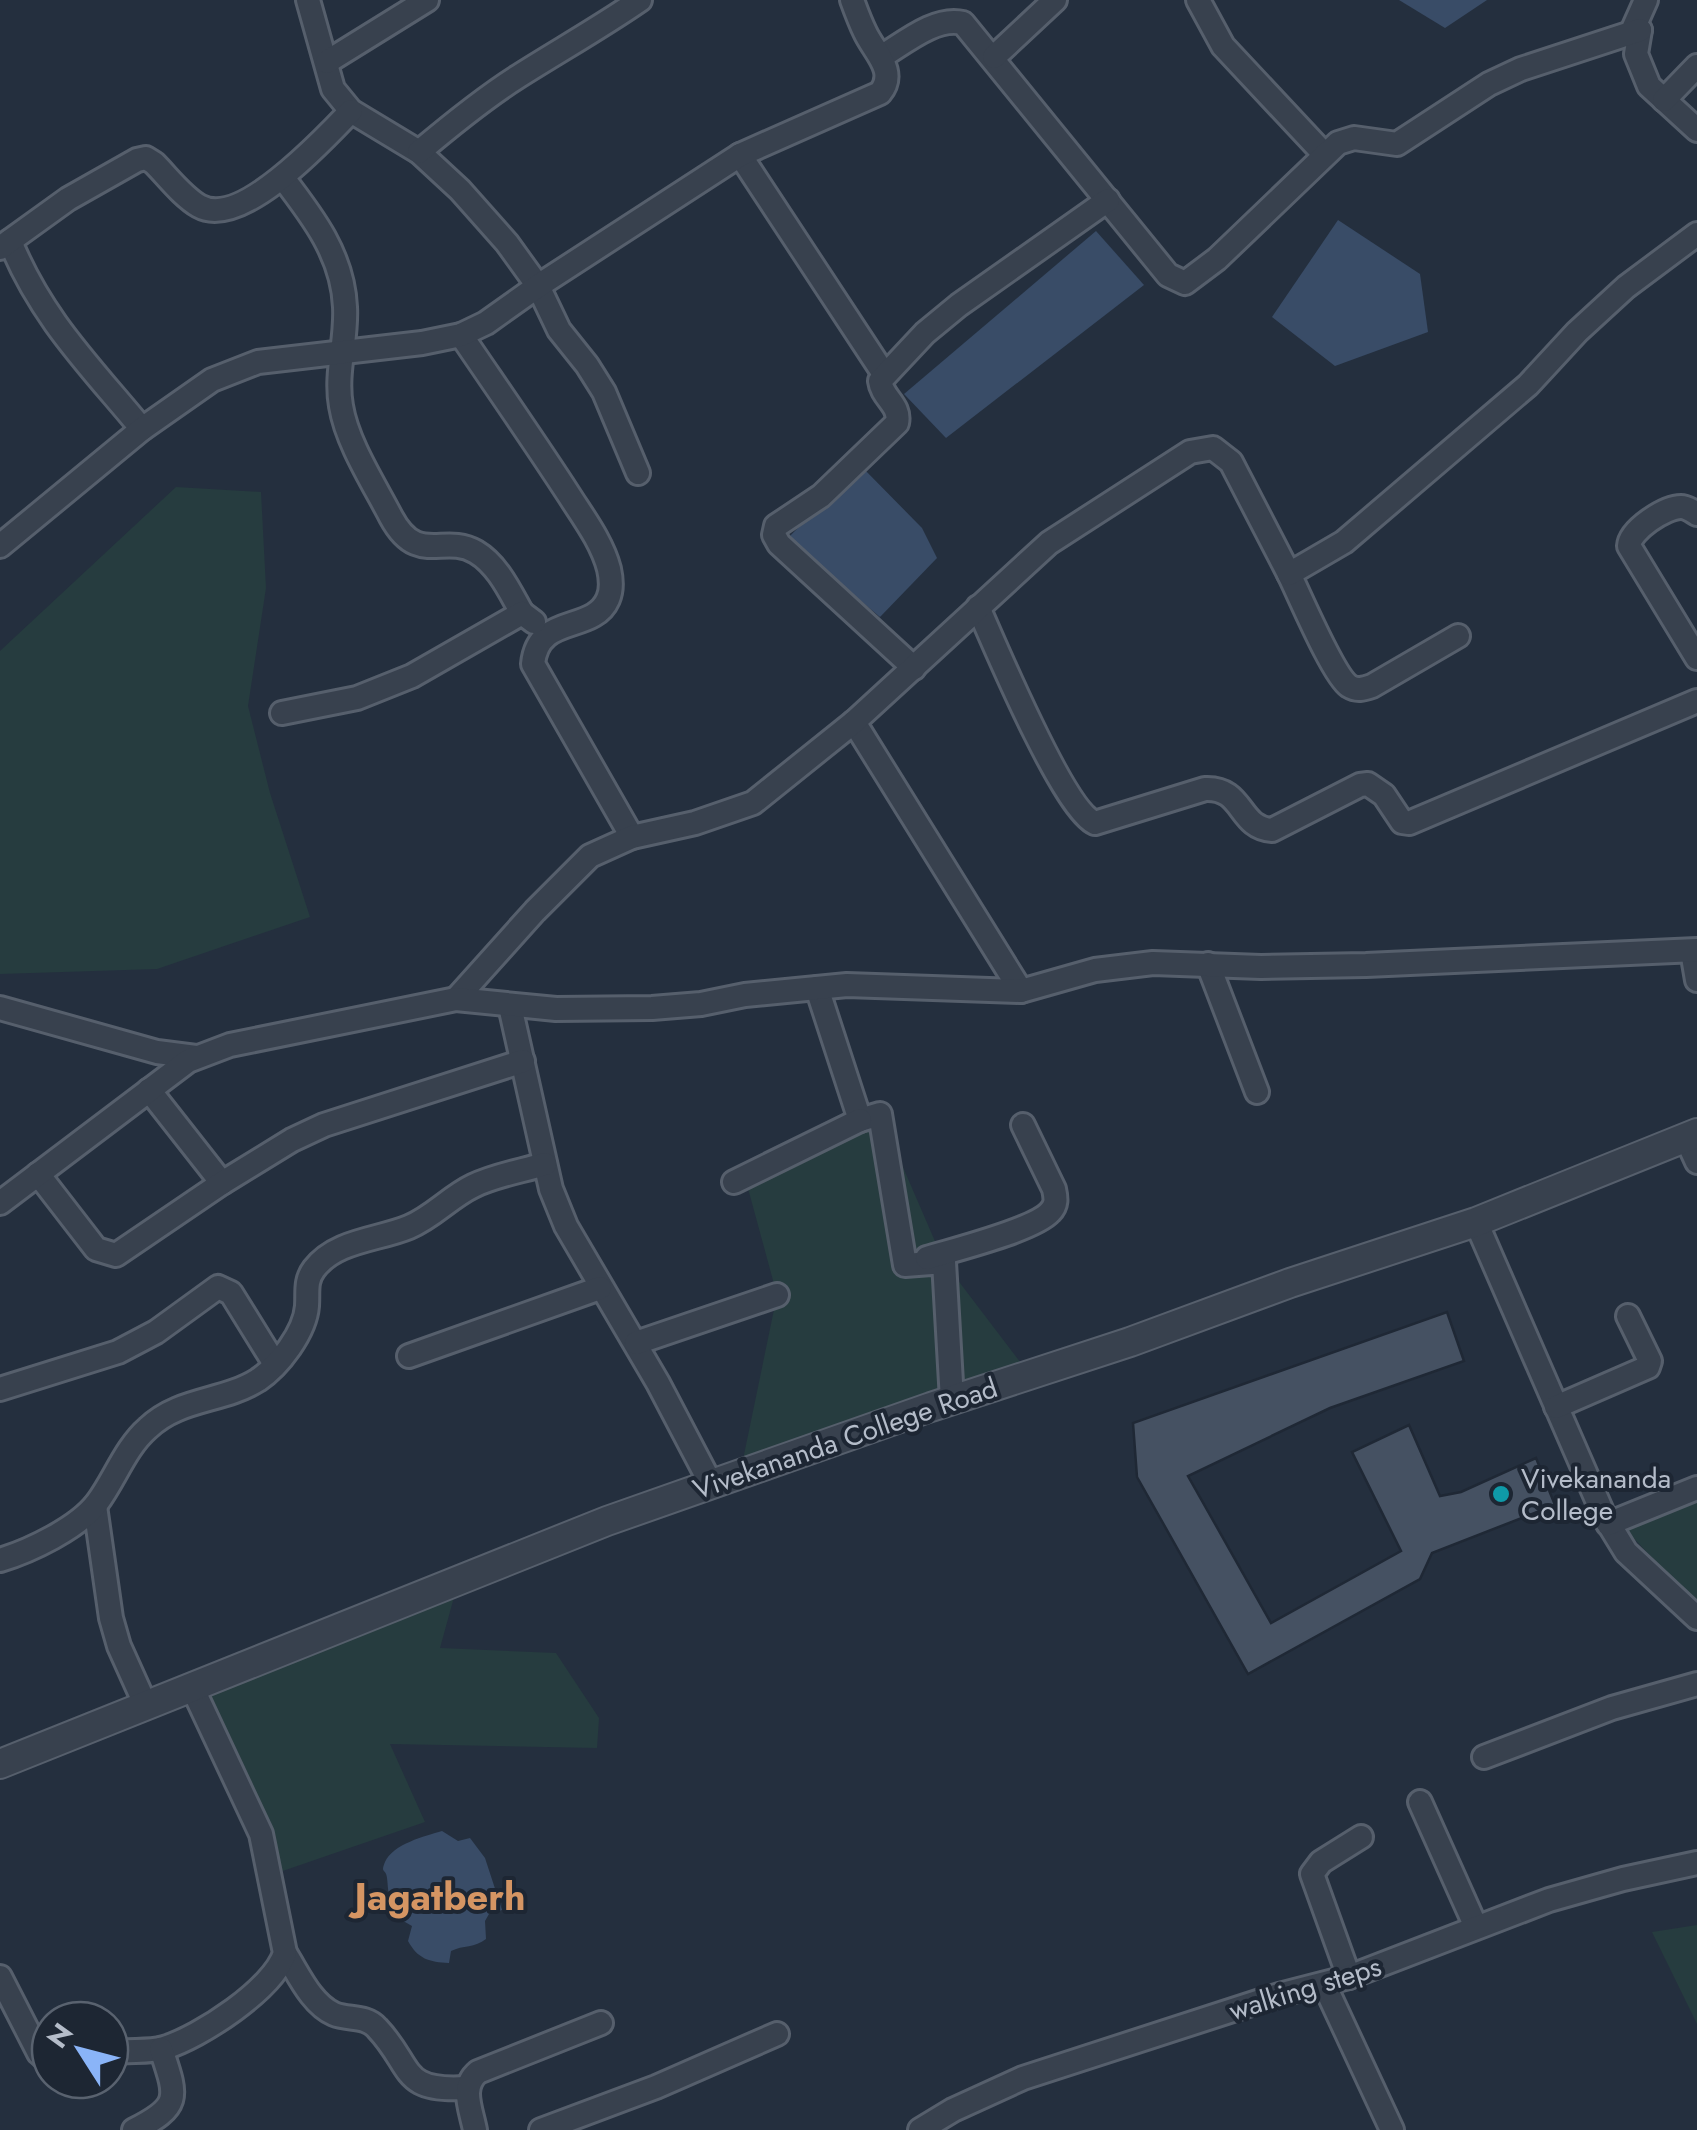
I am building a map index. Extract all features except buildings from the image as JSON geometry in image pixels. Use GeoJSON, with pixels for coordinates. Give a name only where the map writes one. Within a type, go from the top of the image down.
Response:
{"type":"FeatureCollection","features":[{"type":"Feature","properties":{"kind":"street"},"geometry":{"type":"LineString","coordinates":[[308,0],[333,89],[351,111],[418,152],[484,216],[538,286],[559,330],[604,392],[638,473]]}},
{"type":"Feature","properties":{"kind":"street"},"geometry":{"type":"LineString","coordinates":[[328,62],[428,0]]}},
{"type":"Feature","properties":{"kind":"street"},"geometry":{"type":"LineString","coordinates":[[418,152],[507,84],[640,0]]}},
{"type":"Feature","properties":{"kind":"street"},"geometry":{"type":"LineString","coordinates":[[2,540],[142,429],[212,380],[258,362],[461,336],[486,324],[740,155],[880,93],[887,85],[888,74],[852,0]]}},
{"type":"Feature","properties":{"kind":"street"},"geometry":{"type":"LineString","coordinates":[[994,56],[1055,0]]}},
{"type":"Feature","properties":{"kind":"street"},"geometry":{"type":"LineString","coordinates":[[1198,0],[1223,46],[1324,154]]}},
{"type":"Feature","properties":{"kind":"street"},"geometry":{"type":"LineString","coordinates":[[1640,30],[1634,27],[1646,0]]}},
{"type":"Feature","properties":{"kind":"street"},"geometry":{"type":"LineString","coordinates":[[881,57],[951,20],[963,23],[994,56],[1168,275],[1186,282],[1217,260],[1338,144],[1354,138],[1396,144],[1489,84],[1521,69],[1640,30]]}},
{"type":"Feature","properties":{"kind":"street"},"geometry":{"type":"LineString","coordinates":[[1640,30],[1636,54],[1649,86],[1697,130]]}},
{"type":"Feature","properties":{"kind":"street"},"geometry":{"type":"LineString","coordinates":[[1664,100],[1697,66]]}},
{"type":"Feature","properties":{"kind":"street"},"geometry":{"type":"LineString","coordinates":[[142,429],[47,315],[5,245],[68,199],[146,158],[201,207],[218,212],[236,206],[283,178],[351,111]]}},
{"type":"Feature","properties":{"kind":"street"},"geometry":{"type":"LineString","coordinates":[[740,155],[884,374]]}},
{"type":"Feature","properties":{"kind":"street"},"geometry":{"type":"LineString","coordinates":[[283,178],[315,220],[334,255],[345,306],[338,387],[342,412],[394,522],[420,546],[457,545],[478,553],[499,575],[522,613],[532,618],[546,636]]}},
{"type":"Feature","properties":{"kind":"street"},"geometry":{"type":"LineString","coordinates":[[914,668],[779,544],[774,535],[776,526],[821,496],[897,424],[896,407],[880,382],[925,333],[1108,200]]}},
{"type":"Feature","properties":{"kind":"street"},"geometry":{"type":"LineString","coordinates":[[1290,574],[1344,542],[1528,386],[1576,332],[1626,287],[1693,246]]}},
{"type":"Feature","properties":{"kind":"street"},"geometry":{"type":"LineString","coordinates":[[461,336],[592,531],[608,568],[611,590],[607,602],[597,613],[546,636],[534,651],[533,664],[632,836]]}},
{"type":"Feature","properties":{"kind":"street"},"geometry":{"type":"LineString","coordinates":[[456,999],[535,910],[590,856],[632,836],[696,823],[753,804],[854,722],[1049,543],[1190,452],[1213,448],[1231,462],[1338,672],[1354,688],[1372,686],[1458,636]]}},
{"type":"Feature","properties":{"kind":"street"},"geometry":{"type":"LineString","coordinates":[[1697,514],[1683,506],[1675,508],[1631,533],[1629,546],[1697,658]]}},
{"type":"Feature","properties":{"kind":"street"},"geometry":{"type":"LineString","coordinates":[[978,607],[1079,812],[1095,824],[1219,789],[1231,794],[1252,824],[1272,830],[1368,784],[1384,795],[1402,822],[1409,823],[1697,701]]}},
{"type":"Feature","properties":{"kind":"street"},"geometry":{"type":"LineString","coordinates":[[282,713],[344,702],[412,676],[522,613]]}},
{"type":"Feature","properties":{"kind":"street"},"geometry":{"type":"LineString","coordinates":[[854,722],[1021,991]]}},
{"type":"Feature","properties":{"kind":"street"},"geometry":{"type":"LineString","coordinates":[[0,1203],[196,1057],[230,1044],[456,999],[510,1006],[652,1008],[817,988],[1021,991],[1128,965],[1366,965],[1694,951],[1697,980]]}},
{"type":"Feature","properties":{"kind":"street"},"geometry":{"type":"LineString","coordinates":[[1208,964],[1257,1092]]}},
{"type":"Feature","properties":{"kind":"street"},"geometry":{"type":"LineString","coordinates":[[817,988],[860,1120]]}},
{"type":"Feature","properties":{"kind":"street"},"geometry":{"type":"LineString","coordinates":[[510,1006],[545,1164],[566,1226],[636,1343],[711,1484]]}},
{"type":"Feature","properties":{"kind":"street"},"geometry":{"type":"LineString","coordinates":[[0,1008],[156,1052],[196,1057]]}},
{"type":"Feature","properties":{"kind":"street"},"geometry":{"type":"LineString","coordinates":[[38,1174],[96,1249],[116,1255],[292,1140],[324,1125],[523,1061]]}},
{"type":"Feature","properties":{"kind":"street"},"geometry":{"type":"LineString","coordinates":[[149,1090],[222,1183]]}},
{"type":"Feature","properties":{"kind":"street"},"geometry":{"type":"LineString","coordinates":[[734,1182],[860,1120],[880,1114],[905,1266]]}},
{"type":"Feature","properties":{"kind":"street"},"geometry":{"type":"LineString","coordinates":[[905,1266],[1014,1230],[1053,1209],[1054,1189],[1024,1125]]}},
{"type":"Feature","properties":{"kind":"street","name":"Vivekananda College Road"},"geometry":{"type":"LineString","coordinates":[[0,1764],[596,1525],[1693,1144]]}},
{"type":"Feature","properties":{"kind":"street"},"geometry":{"type":"LineString","coordinates":[[0,1560],[52,1538],[95,1506],[134,1444],[165,1414],[258,1380],[275,1364],[304,1321],[308,1277],[317,1265],[362,1240],[416,1223],[476,1184],[545,1164]]}},
{"type":"Feature","properties":{"kind":"street"},"geometry":{"type":"LineString","coordinates":[[1476,1222],[1608,1524],[1635,1560],[1697,1618]]}},
{"type":"Feature","properties":{"kind":"street"},"geometry":{"type":"LineString","coordinates":[[905,1266],[944,1262],[952,1400]]}},
{"type":"Feature","properties":{"kind":"street"},"geometry":{"type":"LineString","coordinates":[[0,1389],[118,1352],[156,1332],[218,1287],[232,1293],[275,1364]]}},
{"type":"Feature","properties":{"kind":"street"},"geometry":{"type":"LineString","coordinates":[[409,1356],[600,1288]]}},
{"type":"Feature","properties":{"kind":"street"},"geometry":{"type":"LineString","coordinates":[[636,1343],[777,1295]]}},
{"type":"Feature","properties":{"kind":"street"},"geometry":{"type":"LineString","coordinates":[[1556,1407],[1648,1367],[1650,1361],[1628,1316]]}},
{"type":"Feature","properties":{"kind":"street"},"geometry":{"type":"LineString","coordinates":[[1608,1524],[1697,1488]]}},
{"type":"Feature","properties":{"kind":"street"},"geometry":{"type":"LineString","coordinates":[[95,1506],[111,1618],[146,1706]]}},
{"type":"Feature","properties":{"kind":"street"},"geometry":{"type":"LineString","coordinates":[[1484,1757],[1612,1708],[1697,1684]]}},
{"type":"Feature","properties":{"kind":"street"},"geometry":{"type":"LineString","coordinates":[[130,2051],[161,2049],[220,2018],[270,1979],[285,1953],[261,1834],[192,1687]]}},
{"type":"Feature","properties":{"kind":"street"},"geometry":{"type":"LineString","coordinates":[[1420,1802],[1476,1926]]}},
{"type":"Feature","properties":{"kind":"street"},"geometry":{"type":"LineString","coordinates":[[1349,1977],[1312,1874],[1320,1862],[1360,1837]]}},
{"type":"Feature","properties":{"kind":"street","name":"walking steps"},"geometry":{"type":"LineString","coordinates":[[920,2130],[952,2110],[1023,2078],[1278,1995],[1349,1977],[1549,1900],[1697,1863]]}},
{"type":"Feature","properties":{"kind":"street"},"geometry":{"type":"LineString","coordinates":[[285,1953],[322,2006],[333,2014],[366,2020],[376,2026],[408,2072],[422,2084],[436,2090],[466,2088]]}},
{"type":"Feature","properties":{"kind":"street"},"geometry":{"type":"LineString","coordinates":[[0,1977],[30,2034]]}},
{"type":"Feature","properties":{"kind":"street"},"geometry":{"type":"LineString","coordinates":[[1324,1984],[1392,2130]]}},
{"type":"Feature","properties":{"kind":"street"},"geometry":{"type":"LineString","coordinates":[[476,2130],[466,2088],[468,2080],[478,2072],[602,2023]]}},
{"type":"Feature","properties":{"kind":"street"},"geometry":{"type":"LineString","coordinates":[[541,2130],[656,2088],[777,2034]]}},
{"type":"Feature","properties":{"kind":"street"},"geometry":{"type":"LineString","coordinates":[[134,2130],[168,2110],[173,2100],[173,2086],[161,2049]]}},
{"type":"Feature","properties":{"kind":"green space"},"geometry":{"type":"Polygon","coordinates":[[[176,487],[261,492],[266,588],[248,706],[270,793],[310,917],[157,969],[0,974],[0,651],[176,487]]]}},
{"type":"Feature","properties":{"kind":"green space"},"geometry":{"type":"Polygon","coordinates":[[[880,1114],[944,1262],[1030,1375],[740,1474],[777,1295],[746,1181],[880,1114]]]}},
{"type":"Feature","properties":{"kind":"green space"},"geometry":{"type":"Polygon","coordinates":[[[1697,1498],[1697,1605],[1624,1528],[1697,1498]]]}},
{"type":"Feature","properties":{"kind":"green space"},"geometry":{"type":"Polygon","coordinates":[[[459,1579],[440,1648],[556,1653],[599,1718],[597,1748],[390,1744],[425,1822],[274,1874],[197,1690],[459,1579]]]}},
{"type":"Feature","properties":{"kind":"green space"},"geometry":{"type":"Polygon","coordinates":[[[1697,1925],[1697,2024],[1652,1932],[1697,1925]]]}},
{"type":"Feature","properties":{"kind":"water"},"geometry":{"type":"Polygon","coordinates":[[[1399,0],[1487,0],[1445,28],[1399,0]]]}},
{"type":"Feature","properties":{"kind":"water"},"geometry":{"type":"Polygon","coordinates":[[[1338,220],[1420,274],[1428,332],[1335,366],[1272,317],[1338,220]]]}},
{"type":"Feature","properties":{"kind":"water"},"geometry":{"type":"Polygon","coordinates":[[[1096,231],[1144,285],[946,438],[904,394],[1096,231]]]}},
{"type":"Feature","properties":{"kind":"water"},"geometry":{"type":"Polygon","coordinates":[[[860,465],[922,528],[937,558],[880,617],[787,539],[860,465]]]}},
{"type":"Feature","properties":{"kind":"water"},"geometry":{"type":"Polygon","coordinates":[[[442,1831],[458,1841],[470,1838],[485,1858],[502,1910],[489,1914],[485,1921],[486,1939],[451,1951],[449,1963],[425,1958],[412,1947],[408,1941],[412,1926],[398,1918],[400,1905],[389,1893],[383,1868],[389,1856],[402,1846],[442,1831]]]}},
{"type":"Feature","properties":{"kind":"place","name":"Vivekananda College"},"geometry":{"type":"Point","coordinates":[1501,1494]}},
{"type":"Feature","properties":{"kind":"district","name":"Jagatberh"},"geometry":{"type":"Point","coordinates":[440,1897]}}]}
